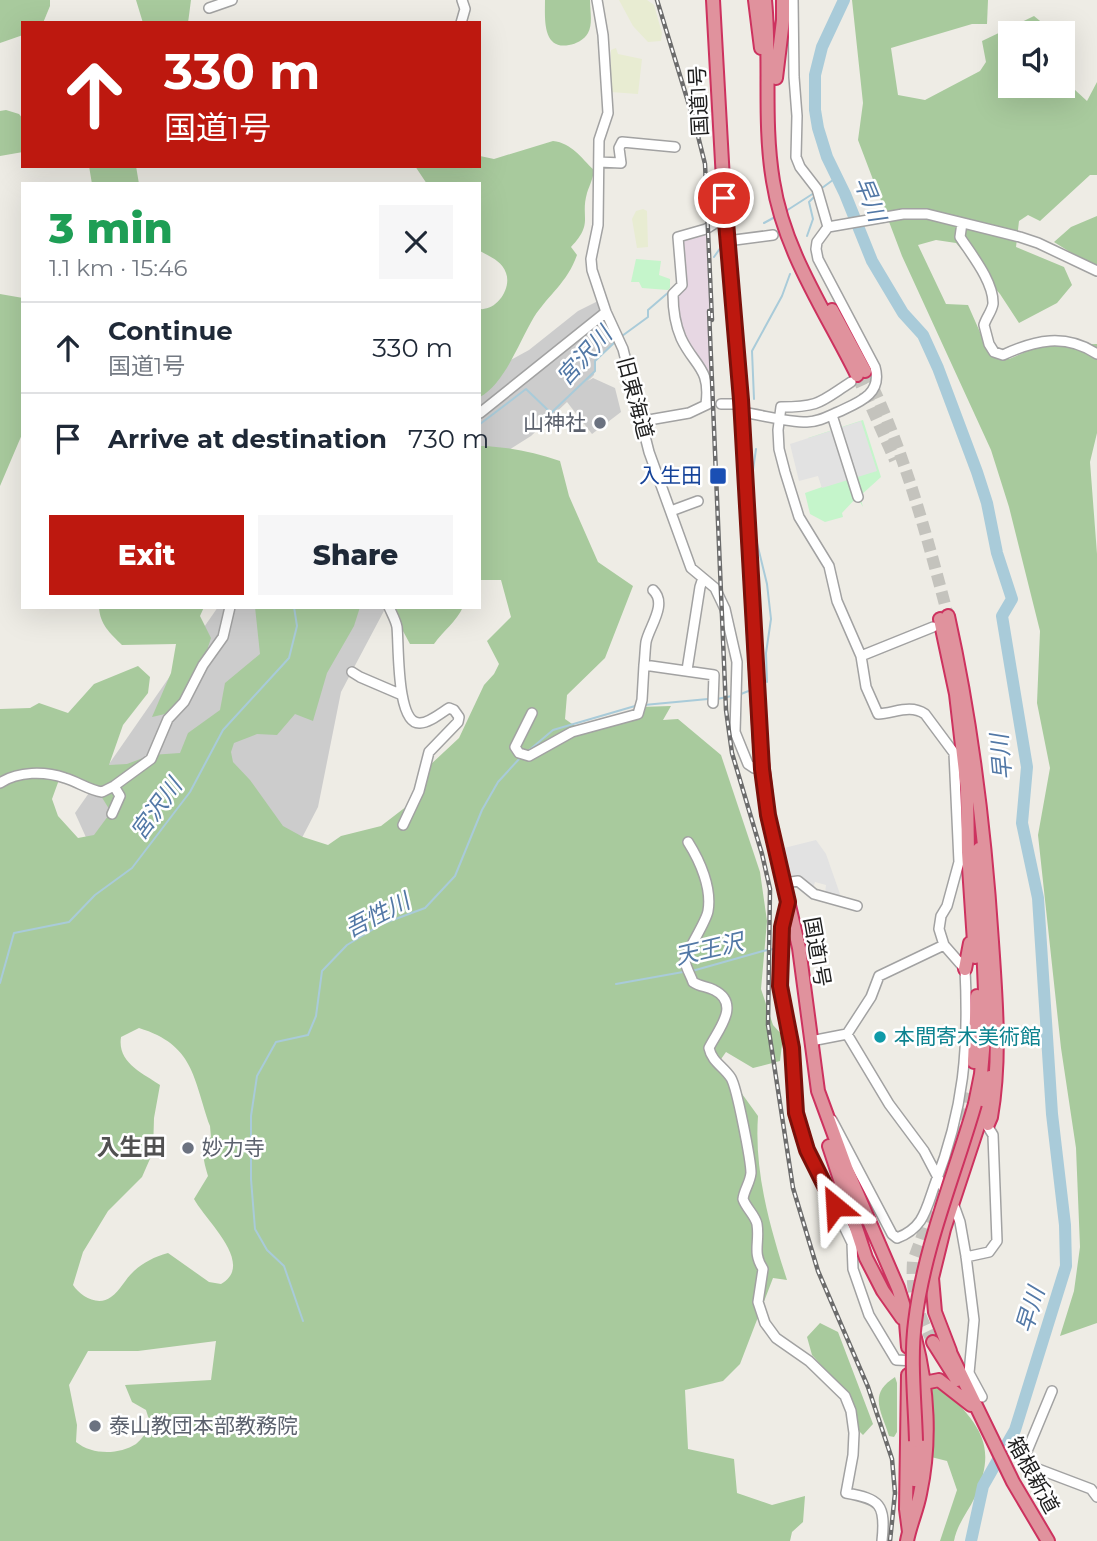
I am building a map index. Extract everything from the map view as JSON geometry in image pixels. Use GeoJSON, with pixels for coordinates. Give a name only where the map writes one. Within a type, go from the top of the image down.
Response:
{"type":"FeatureCollection","features":[{"type":"Feature","properties":{"kind":"highway","name":"国道1号"},"geometry":{"type":"LineString","coordinates":[[713,0],[762,769],[768,815],[799,948],[818,1091],[847,1170],[898,1288],[904,1314],[912,1328],[914,1361],[906,1509],[908,1537]]}},
{"type":"Feature","properties":{"kind":"highway"},"geometry":{"type":"LineString","coordinates":[[755,0],[769,72]]}},
{"type":"Feature","properties":{"kind":"highway"},"geometry":{"type":"LineString","coordinates":[[764,0],[778,161],[789,217],[858,376]]}},
{"type":"Feature","properties":{"kind":"highway"},"geometry":{"type":"LineString","coordinates":[[774,0],[763,142],[766,179],[778,226],[792,263],[858,376]]}},
{"type":"Feature","properties":{"kind":"highway"},"geometry":{"type":"LineString","coordinates":[[769,72],[783,20],[783,0]]}},
{"type":"Feature","properties":{"kind":"highway"},"geometry":{"type":"LineString","coordinates":[[941,621],[967,709],[986,855],[995,985],[996,1090],[991,1117],[986,1122]]}},
{"type":"Feature","properties":{"kind":"highway"},"geometry":{"type":"LineString","coordinates":[[908,1537],[916,1441],[914,1326],[918,1298],[932,1240],[975,1104],[984,1053],[986,1015],[978,873],[956,694],[941,621]]}},
{"type":"Feature","properties":{"kind":"highway"},"geometry":{"type":"LineString","coordinates":[[974,761],[979,840],[978,873]]}},
{"type":"Feature","properties":{"kind":"highway"},"geometry":{"type":"LineString","coordinates":[[967,791],[977,1032],[969,1093]]}},
{"type":"Feature","properties":{"kind":"highway"},"geometry":{"type":"LineString","coordinates":[[965,969],[972,929]]}},
{"type":"Feature","properties":{"kind":"highway"},"geometry":{"type":"LineString","coordinates":[[986,1428],[935,1312],[932,1278],[944,1229],[983,1111],[995,1038]]}},
{"type":"Feature","properties":{"kind":"highway"},"geometry":{"type":"LineString","coordinates":[[818,1091],[824,1129],[866,1258],[883,1291],[904,1314],[917,1311],[929,1319],[950,1351]]}},
{"type":"Feature","properties":{"kind":"highway"},"geometry":{"type":"LineString","coordinates":[[930,1344],[976,1401],[986,1428]]}},
{"type":"Feature","properties":{"kind":"highway","name":"国道1号"},"geometry":{"type":"LineString","coordinates":[[908,1537],[920,1496],[925,1463],[924,1383],[914,1361]]}},
{"type":"Feature","properties":{"kind":"highway"},"geometry":{"type":"LineString","coordinates":[[924,1383],[939,1380],[976,1401]]}},
{"type":"Feature","properties":{"kind":"highway","name":"箱根新道"},"geometry":{"type":"LineString","coordinates":[[986,1428],[1013,1482],[1048,1541]]}},
{"type":"Feature","properties":{"kind":"street"},"geometry":{"type":"LineString","coordinates":[[209,8],[232,0]]}},
{"type":"Feature","properties":{"kind":"street"},"geometry":{"type":"LineString","coordinates":[[462,0],[465,9],[462,21]]}},
{"type":"Feature","properties":{"kind":"street","name":"旧東海道"},"geometry":{"type":"LineString","coordinates":[[597,0],[603,35],[608,108],[599,140],[598,225],[591,260],[592,270],[618,339],[643,421],[649,452],[691,568],[715,588],[721,597],[736,654],[735,732],[748,764],[762,769]]}},
{"type":"Feature","properties":{"kind":"street"},"geometry":{"type":"LineString","coordinates":[[793,0],[796,157],[800,167],[817,189],[830,226]]}},
{"type":"Feature","properties":{"kind":"street"},"geometry":{"type":"LineString","coordinates":[[598,162],[621,163],[619,148],[622,142],[675,147]]}},
{"type":"Feature","properties":{"kind":"street"},"geometry":{"type":"LineString","coordinates":[[643,421],[689,413],[707,404],[708,380],[681,339],[674,317],[673,294],[682,285],[678,237],[706,229],[717,222],[718,177],[722,173]]}},
{"type":"Feature","properties":{"kind":"street"},"geometry":{"type":"LineString","coordinates":[[720,404],[778,418],[810,422],[857,404],[871,393],[877,372],[818,258],[817,242],[830,226],[903,214],[927,214],[961,229],[1038,243],[1097,271]]}},
{"type":"Feature","properties":{"kind":"street"},"geometry":{"type":"LineString","coordinates":[[961,229],[992,297],[992,309],[984,325],[994,352],[1003,355],[1019,347],[1045,340],[1070,341],[1097,354]]}},
{"type":"Feature","properties":{"kind":"street"},"geometry":{"type":"LineString","coordinates":[[727,241],[773,235]]}},
{"type":"Feature","properties":{"kind":"street"},"geometry":{"type":"LineString","coordinates":[[481,412],[606,312]]}},
{"type":"Feature","properties":{"kind":"street"},"geometry":{"type":"LineString","coordinates":[[826,1114],[835,1123],[894,1237],[912,1232],[922,1217],[962,1114],[966,1048],[965,969],[944,945],[939,929],[959,862],[954,752],[936,726],[919,710],[904,709],[878,715],[866,687],[861,656],[837,601],[830,566],[799,517],[779,449],[778,418],[781,407],[808,407],[819,404],[858,376]]}},
{"type":"Feature","properties":{"kind":"street"},"geometry":{"type":"LineString","coordinates":[[835,414],[858,497]]}},
{"type":"Feature","properties":{"kind":"street"},"geometry":{"type":"LineString","coordinates":[[671,511],[698,501]]}},
{"type":"Feature","properties":{"kind":"street"},"geometry":{"type":"LineString","coordinates":[[687,670],[703,578]]}},
{"type":"Feature","properties":{"kind":"street"},"geometry":{"type":"LineString","coordinates":[[532,713],[515,747],[519,753],[529,756],[572,732],[638,714],[642,700],[646,640],[654,622],[658,602],[657,593],[653,590]]}},
{"type":"Feature","properties":{"kind":"street"},"geometry":{"type":"LineString","coordinates":[[0,783],[13,777],[40,773],[64,777],[102,792],[150,759],[168,719],[184,702],[223,637],[230,609]]}},
{"type":"Feature","properties":{"kind":"street"},"geometry":{"type":"LineString","coordinates":[[389,609],[397,625],[402,695],[407,716],[413,722],[421,723],[449,708],[459,717],[458,722],[429,752],[416,801],[403,825]]}},
{"type":"Feature","properties":{"kind":"street"},"geometry":{"type":"LineString","coordinates":[[861,656],[941,621]]}},
{"type":"Feature","properties":{"kind":"street"},"geometry":{"type":"LineString","coordinates":[[644,665],[713,675],[713,703]]}},
{"type":"Feature","properties":{"kind":"street"},"geometry":{"type":"LineString","coordinates":[[352,672],[402,695]]}},
{"type":"Feature","properties":{"kind":"street"},"geometry":{"type":"LineString","coordinates":[[111,814],[120,796],[114,786]]}},
{"type":"Feature","properties":{"kind":"street"},"geometry":{"type":"LineString","coordinates":[[688,842],[704,875],[709,908],[694,945],[685,957],[685,963],[694,982],[716,990],[724,999],[727,1012],[726,1021],[709,1048],[711,1057],[731,1078],[739,1099],[751,1175],[743,1199],[757,1221],[758,1241],[755,1257],[762,1269],[758,1302],[765,1323],[776,1338],[808,1361],[845,1396],[851,1411],[854,1433],[853,1455],[845,1493],[871,1498],[878,1505],[883,1518],[882,1541]]}},
{"type":"Feature","properties":{"kind":"street"},"geometry":{"type":"LineString","coordinates":[[784,883],[798,881],[814,894],[857,906]]}},
{"type":"Feature","properties":{"kind":"street"},"geometry":{"type":"LineString","coordinates":[[788,902],[782,927],[780,986],[792,1048],[796,1113],[807,1150],[852,1243],[853,1269],[869,1315],[896,1360],[914,1361]]}},
{"type":"Feature","properties":{"kind":"street"},"geometry":{"type":"LineString","coordinates":[[811,1041],[847,1034],[870,997],[879,975],[944,945]]}},
{"type":"Feature","properties":{"kind":"street"},"geometry":{"type":"LineString","coordinates":[[847,1034],[944,1189]]}},
{"type":"Feature","properties":{"kind":"street"},"geometry":{"type":"LineString","coordinates":[[966,1257],[989,1252],[997,1241],[993,1135],[986,1122]]}},
{"type":"Feature","properties":{"kind":"street"},"geometry":{"type":"LineString","coordinates":[[955,1208],[966,1257],[974,1320],[969,1373],[976,1401]]}},
{"type":"Feature","properties":{"kind":"street"},"geometry":{"type":"LineString","coordinates":[[1052,1391],[1025,1456],[1025,1464],[1091,1489],[1097,1497]]}},
{"type":"Feature","properties":{"kind":"street"},"geometry":{"type":"LineString","coordinates":[[876,1541],[884,1528]]}},
{"type":"Feature","properties":{"kind":"shaded area"},"geometry":{"type":"Polygon","coordinates":[[[706,233],[710,379],[686,343],[676,317],[680,241],[706,233]]]}},
{"type":"Feature","properties":{"kind":"shaded area"},"geometry":{"type":"Polygon","coordinates":[[[600,300],[615,341],[595,361],[594,375],[588,381],[593,378],[615,388],[621,412],[592,434],[567,402],[531,436],[481,467],[481,376],[529,350],[578,311],[600,300]]]}},
{"type":"Feature","properties":{"kind":"shaded area"},"geometry":{"type":"Polygon","coordinates":[[[861,421],[877,471],[822,488],[818,476],[799,481],[790,444],[861,421]]]}},
{"type":"Feature","properties":{"kind":"shaded area"},"geometry":{"type":"Polygon","coordinates":[[[217,609],[385,609],[341,692],[318,807],[278,884],[122,917],[75,813],[217,609]]]}},
{"type":"Feature","properties":{"kind":"shaded area"},"geometry":{"type":"Polygon","coordinates":[[[816,840],[826,854],[841,897],[825,893],[826,885],[815,882],[813,889],[790,878],[784,848],[816,840]]]}},
{"type":"Feature","properties":{"kind":"green space"},"geometry":{"type":"Polygon","coordinates":[[[0,0],[50,0],[44,21],[21,21],[21,36],[0,43],[0,0]]]}},
{"type":"Feature","properties":{"kind":"green space"},"geometry":{"type":"Polygon","coordinates":[[[136,0],[191,0],[188,21],[142,21],[136,0]]]}},
{"type":"Feature","properties":{"kind":"green space"},"geometry":{"type":"Polygon","coordinates":[[[545,0],[590,0],[590,25],[584,38],[569,45],[554,43],[547,31],[545,0]]]}},
{"type":"Feature","properties":{"kind":"green space"},"geometry":{"type":"Polygon","coordinates":[[[619,0],[647,0],[654,5],[662,33],[661,41],[648,42],[633,26],[619,0]]]}},
{"type":"Feature","properties":{"kind":"green space"},"geometry":{"type":"Polygon","coordinates":[[[852,0],[988,0],[987,24],[972,24],[891,48],[898,95],[925,100],[980,71],[986,62],[982,41],[998,33],[998,98],[1075,98],[1075,90],[1087,101],[1097,82],[1097,175],[1090,175],[1040,221],[1028,215],[1019,221],[1016,247],[1064,267],[1072,285],[1057,303],[1019,323],[1000,294],[956,243],[936,240],[918,245],[946,304],[968,305],[987,348],[1009,359],[1042,345],[1097,344],[1097,433],[1090,462],[1097,554],[1097,1323],[1060,1336],[1074,1291],[1080,1247],[1076,1148],[1061,1048],[1038,835],[1050,768],[1037,703],[1040,631],[1009,507],[991,450],[902,256],[858,140],[863,103],[852,0]]]}},
{"type":"Feature","properties":{"kind":"green space"},"geometry":{"type":"Polygon","coordinates":[[[1034,16],[1040,21],[1024,21],[1034,16]]]}},
{"type":"Feature","properties":{"kind":"green space"},"geometry":{"type":"Polygon","coordinates":[[[616,48],[618,54],[642,59],[638,94],[611,92],[611,50],[616,48]]]}},
{"type":"Feature","properties":{"kind":"green space"},"geometry":{"type":"Polygon","coordinates":[[[6,110],[21,116],[21,152],[0,156],[0,111],[6,110]]]}},
{"type":"Feature","properties":{"kind":"green space"},"geometry":{"type":"Polygon","coordinates":[[[553,141],[571,148],[594,170],[585,202],[584,226],[571,247],[577,255],[573,265],[534,317],[497,382],[481,396],[481,309],[497,303],[505,292],[507,279],[498,262],[481,252],[481,182],[426,182],[416,168],[481,168],[481,156],[494,159],[553,141]]]}},
{"type":"Feature","properties":{"kind":"green space"},"geometry":{"type":"Polygon","coordinates":[[[89,168],[136,168],[139,182],[92,182],[89,168]]]}},
{"type":"Feature","properties":{"kind":"green space"},"geometry":{"type":"Polygon","coordinates":[[[636,211],[647,211],[648,247],[637,248],[632,219],[636,211]]]}},
{"type":"Feature","properties":{"kind":"green space"},"geometry":{"type":"Polygon","coordinates":[[[1097,216],[1097,269],[1054,242],[1071,227],[1097,216]]]}},
{"type":"Feature","properties":{"kind":"green space"},"geometry":{"type":"Polygon","coordinates":[[[636,259],[661,261],[659,275],[670,279],[670,288],[642,288],[639,282],[631,282],[636,259]]]}},
{"type":"Feature","properties":{"kind":"green space"},"geometry":{"type":"Polygon","coordinates":[[[0,294],[21,298],[21,437],[0,486],[0,294]]]}},
{"type":"Feature","properties":{"kind":"green space"},"geometry":{"type":"Polygon","coordinates":[[[863,420],[881,477],[860,496],[863,507],[857,497],[842,513],[843,517],[825,522],[810,514],[805,493],[822,487],[808,438],[863,420]]]}},
{"type":"Feature","properties":{"kind":"green space"},"geometry":{"type":"Polygon","coordinates":[[[481,446],[521,450],[560,461],[569,496],[598,562],[633,586],[605,658],[567,695],[565,719],[575,726],[640,707],[671,706],[663,720],[678,719],[721,755],[760,872],[767,921],[761,989],[773,1025],[783,1036],[780,1061],[753,1068],[726,1052],[719,1062],[758,1116],[761,1179],[769,1220],[787,1280],[773,1278],[740,1364],[723,1381],[685,1390],[688,1449],[734,1459],[737,1493],[772,1505],[805,1496],[803,1522],[792,1532],[790,1541],[0,1541],[0,709],[30,708],[39,703],[68,713],[94,684],[138,666],[150,677],[148,693],[123,725],[109,765],[127,764],[151,755],[180,753],[188,733],[220,710],[225,683],[260,654],[255,609],[359,609],[354,626],[327,673],[313,721],[295,714],[277,735],[257,734],[234,743],[231,752],[233,762],[250,780],[283,826],[303,837],[328,845],[341,836],[381,826],[407,806],[429,766],[459,738],[484,685],[499,664],[487,641],[511,617],[501,580],[481,580],[481,446]],[[60,777],[52,799],[58,816],[78,838],[94,835],[111,812],[96,788],[60,777]],[[139,1028],[121,1037],[121,1046],[123,1054],[133,1066],[160,1085],[154,1118],[153,1152],[142,1177],[108,1211],[83,1252],[73,1285],[90,1299],[101,1301],[114,1294],[138,1268],[168,1253],[209,1282],[221,1284],[230,1275],[233,1265],[225,1242],[194,1199],[208,1176],[204,1151],[211,1137],[195,1078],[189,1065],[171,1044],[139,1028]],[[216,1341],[138,1351],[88,1351],[69,1385],[77,1425],[76,1442],[90,1449],[106,1452],[122,1450],[136,1444],[151,1426],[146,1410],[132,1402],[125,1385],[211,1380],[216,1341]]]}},
{"type":"Feature","properties":{"kind":"green space"},"geometry":{"type":"Polygon","coordinates":[[[99,609],[203,609],[200,616],[211,638],[199,675],[178,711],[152,717],[171,673],[176,644],[122,645],[104,624],[99,609]]]}},
{"type":"Feature","properties":{"kind":"green space"},"geometry":{"type":"Polygon","coordinates":[[[391,609],[462,609],[434,644],[410,644],[391,609]]]}},
{"type":"Feature","properties":{"kind":"green space"},"geometry":{"type":"Polygon","coordinates":[[[820,1323],[838,1332],[873,1424],[863,1435],[858,1430],[852,1399],[812,1355],[807,1337],[820,1323]]]}},
{"type":"Feature","properties":{"kind":"green space"},"geometry":{"type":"Polygon","coordinates":[[[895,1377],[897,1432],[894,1437],[889,1436],[880,1410],[879,1396],[887,1383],[895,1377]]]}},
{"type":"Feature","properties":{"kind":"green space"},"geometry":{"type":"Polygon","coordinates":[[[930,1387],[943,1387],[955,1400],[975,1424],[985,1448],[982,1478],[954,1541],[940,1541],[957,1490],[947,1461],[931,1457],[930,1387]]]}},
{"type":"Feature","properties":{"kind":"waterway","name":"早川"},"geometry":{"type":"LineString","coordinates":[[844,0],[822,47],[815,75],[818,128],[827,157],[872,261],[903,313],[923,335],[938,368],[987,503],[997,553],[1012,599],[1002,616],[1027,767],[1022,823],[1038,898],[1052,1114],[1065,1225],[1066,1266],[1015,1430],[983,1486],[971,1541]]}},
{"type":"Feature","properties":{"kind":"waterway","name":"宮沢川"},"geometry":{"type":"LineString","coordinates":[[822,188],[837,177]]}},
{"type":"Feature","properties":{"kind":"waterway","name":"宮沢川"},"geometry":{"type":"LineString","coordinates":[[786,211],[814,193]]}},
{"type":"Feature","properties":{"kind":"waterway","name":"吾性川"},"geometry":{"type":"LineString","coordinates":[[807,236],[813,219],[809,202],[815,196]]}},
{"type":"Feature","properties":{"kind":"waterway","name":"宮沢川"},"geometry":{"type":"LineString","coordinates":[[764,223],[775,217]]}},
{"type":"Feature","properties":{"kind":"waterway","name":"宮沢川"},"geometry":{"type":"LineString","coordinates":[[714,257],[721,247]]}},
{"type":"Feature","properties":{"kind":"waterway","name":"吾性川"},"geometry":{"type":"LineString","coordinates":[[754,399],[752,351],[782,296],[790,274]]}},
{"type":"Feature","properties":{"kind":"waterway","name":"宮沢川"},"geometry":{"type":"LineString","coordinates":[[622,336],[648,317],[648,310],[670,291]]}},
{"type":"Feature","properties":{"kind":"waterway","name":"宮沢川"},"geometry":{"type":"LineString","coordinates":[[481,423],[526,389],[551,413],[595,371],[595,361],[615,342]]}},
{"type":"Feature","properties":{"kind":"waterway","name":"吾性川"},"geometry":{"type":"LineString","coordinates":[[756,449],[752,477],[756,539],[767,584],[771,619],[766,653],[767,682]]}},
{"type":"Feature","properties":{"kind":"waterway","name":"宮沢川"},"geometry":{"type":"LineString","coordinates":[[0,983],[14,933],[69,922],[95,895],[132,868],[190,792],[223,730],[289,658],[297,626],[294,609]]}},
{"type":"Feature","properties":{"kind":"waterway","name":"吾性川"},"geometry":{"type":"LineString","coordinates":[[741,694],[751,690]]}},
{"type":"Feature","properties":{"kind":"waterway","name":"吾性川"},"geometry":{"type":"LineString","coordinates":[[717,699],[732,696]]}},
{"type":"Feature","properties":{"kind":"waterway","name":"吾性川"},"geometry":{"type":"LineString","coordinates":[[644,705],[708,699]]}},
{"type":"Feature","properties":{"kind":"waterway","name":"吾性川"},"geometry":{"type":"LineString","coordinates":[[527,752],[553,730],[635,706]]}},
{"type":"Feature","properties":{"kind":"waterway","name":"吾性川"},"geometry":{"type":"LineString","coordinates":[[303,1321],[284,1266],[267,1250],[255,1229],[251,1179],[251,1116],[257,1076],[276,1042],[308,1035],[316,1016],[322,971],[347,945],[382,924],[425,908],[455,876],[482,810],[498,782],[520,758]]}},
{"type":"Feature","properties":{"kind":"waterway","name":"天王沢"},"geometry":{"type":"LineString","coordinates":[[778,925],[779,918]]}},
{"type":"Feature","properties":{"kind":"waterway","name":"天王沢"},"geometry":{"type":"LineString","coordinates":[[692,971],[778,948]]}},
{"type":"Feature","properties":{"kind":"waterway","name":"天王沢"},"geometry":{"type":"LineString","coordinates":[[616,984],[683,972]]}},
{"type":"Feature","properties":{"kind":"tunnel"},"geometry":{"type":"LineString","coordinates":[[865,371],[903,461],[948,616]]}},
{"type":"Feature","properties":{"kind":"tunnel"},"geometry":{"type":"LineString","coordinates":[[857,375],[895,460]]}},
{"type":"Feature","properties":{"kind":"tunnel"},"geometry":{"type":"LineString","coordinates":[[933,1342],[916,1303],[913,1261],[957,1142],[969,1093]]}},
{"type":"Feature","properties":{"kind":"railway"},"geometry":{"type":"LineString","coordinates":[[657,0],[705,164],[712,320]]}},
{"type":"Feature","properties":{"kind":"railway"},"geometry":{"type":"LineString","coordinates":[[709,311],[726,710],[732,753],[770,889],[768,1025],[793,1188],[818,1271],[868,1387],[892,1459],[895,1493],[890,1541]]}},
{"type":"Feature","properties":{"kind":"place","name":"山神社"},"geometry":{"type":"Point","coordinates":[600,423]}},
{"type":"Feature","properties":{"kind":"place","name":"入生田"},"geometry":{"type":"Point","coordinates":[718,476]}},
{"type":"Feature","properties":{"kind":"place","name":"本間寄木美術館"},"geometry":{"type":"Point","coordinates":[880,1037]}},
{"type":"Feature","properties":{"kind":"place","name":"妙力寺"},"geometry":{"type":"Point","coordinates":[188,1148]}},
{"type":"Feature","properties":{"kind":"place","name":"泰山教団本部教務院"},"geometry":{"type":"Point","coordinates":[95,1426]}},
{"type":"Feature","properties":{"kind":"district","name":"入生田"},"geometry":{"type":"Point","coordinates":[131,1147]}},
{"type":"Feature","properties":{"kind":"route"},"geometry":{"type":"LineString","coordinates":[[724,198],[741,400],[762,769],[768,815],[788,902],[782,927],[780,986],[792,1048],[796,1113],[807,1150],[835,1206]]}}]}
